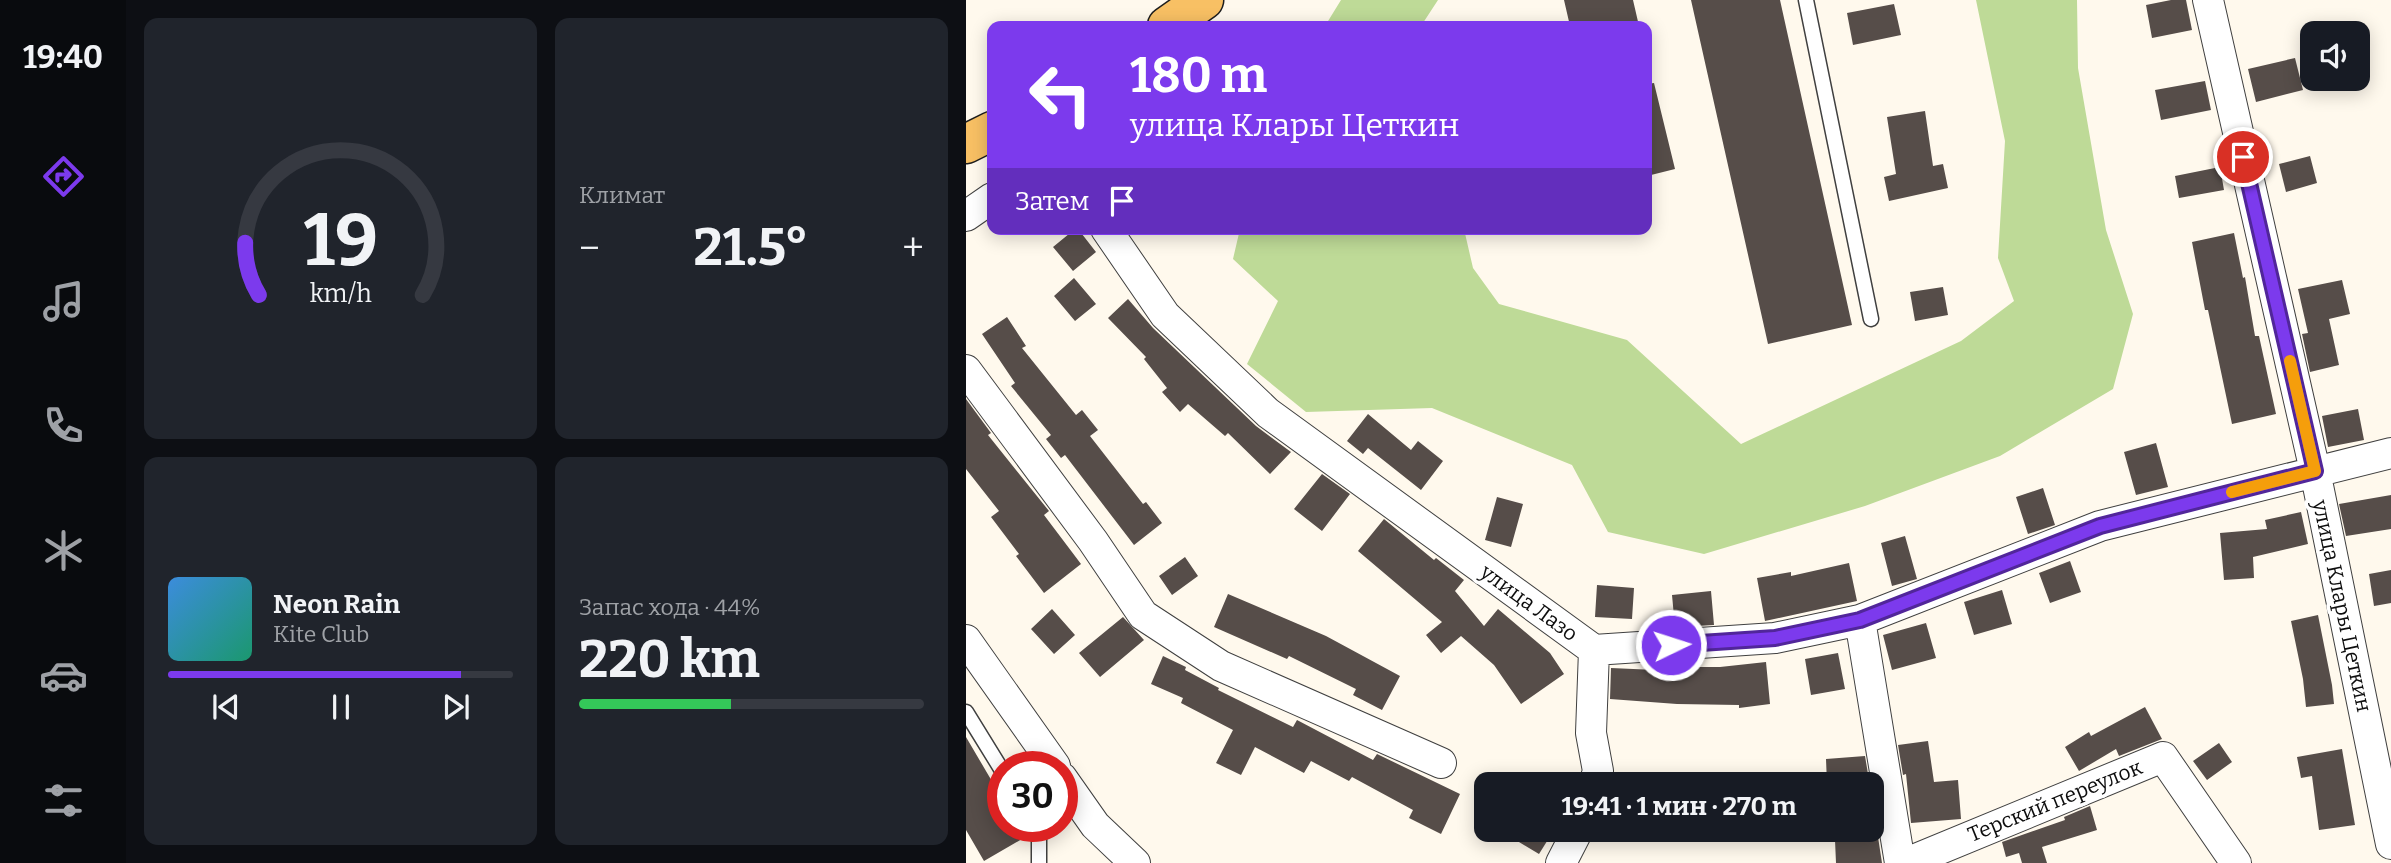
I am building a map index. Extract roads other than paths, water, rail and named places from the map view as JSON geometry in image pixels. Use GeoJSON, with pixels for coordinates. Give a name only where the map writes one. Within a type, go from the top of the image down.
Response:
{"type":"FeatureCollection","features":[{"type":"Feature","properties":{"kind":"main road"},"geometry":{"type":"LineString","coordinates":[[1174,21],[1204,0]]}},
{"type":"Feature","properties":{"kind":"main road"},"geometry":{"type":"LineString","coordinates":[[966,144],[987,134]]}},
{"type":"Feature","properties":{"kind":"street","name":"улица Клары Цеткин"},"geometry":{"type":"LineString","coordinates":[[2208,0],[2315,471],[2391,844]]}},
{"type":"Feature","properties":{"kind":"street"},"geometry":{"type":"LineString","coordinates":[[966,216],[987,201]]}},
{"type":"Feature","properties":{"kind":"street","name":"улица Лазо"},"geometry":{"type":"LineString","coordinates":[[1110,235],[1165,315],[1268,413],[1594,650],[1775,638],[1860,620],[2100,526],[2391,453]]}},
{"type":"Feature","properties":{"kind":"street"},"geometry":{"type":"LineString","coordinates":[[966,370],[1093,541],[1143,615],[1221,666],[1441,763]]}},
{"type":"Feature","properties":{"kind":"street"},"geometry":{"type":"LineString","coordinates":[[1860,620],[1903,863]]}},
{"type":"Feature","properties":{"kind":"street"},"geometry":{"type":"LineString","coordinates":[[966,639],[1044,751]]}},
{"type":"Feature","properties":{"kind":"street"},"geometry":{"type":"LineString","coordinates":[[1594,650],[1591,733],[1598,772]]}},
{"type":"Feature","properties":{"kind":"street","name":"Терский переулок"},"geometry":{"type":"LineString","coordinates":[[1903,863],[2163,757],[2236,863]]}},
{"type":"Feature","properties":{"kind":"street"},"geometry":{"type":"LineString","coordinates":[[1078,801],[1095,825],[1135,863]]}},
{"type":"Feature","properties":{"kind":"street"},"geometry":{"type":"LineString","coordinates":[[1562,863],[1572,842]]}},
{"type":"Feature","properties":{"kind":"lane"},"geometry":{"type":"LineString","coordinates":[[1805,0],[1871,319]]}},
{"type":"Feature","properties":{"kind":"lane"},"geometry":{"type":"LineString","coordinates":[[966,712],[990,751]]}},
{"type":"Feature","properties":{"kind":"lane"},"geometry":{"type":"LineString","coordinates":[[1039,842],[1039,863]]}}]}
